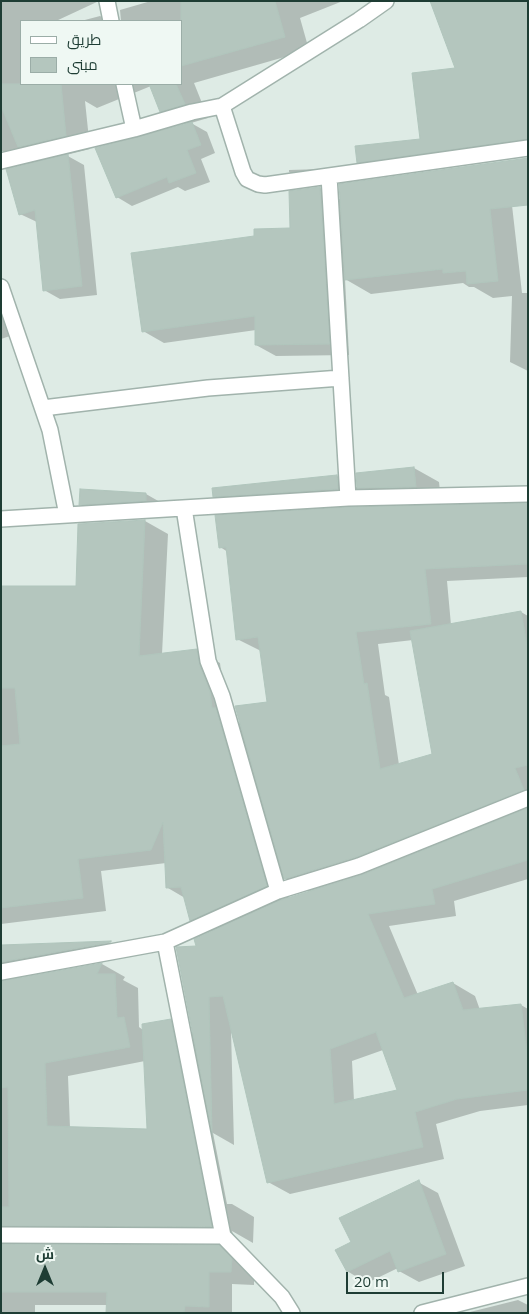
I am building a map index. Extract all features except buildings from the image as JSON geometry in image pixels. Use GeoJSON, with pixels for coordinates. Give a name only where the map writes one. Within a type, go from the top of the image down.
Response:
{"type":"FeatureCollection","features":[{"type":"Feature","properties":{"kind":"street"},"geometry":{"type":"LineString","coordinates":[[108,1],[111,20]]}},
{"type":"Feature","properties":{"kind":"street"},"geometry":{"type":"LineString","coordinates":[[1,161],[222,106],[386,1]]}},
{"type":"Feature","properties":{"kind":"street"},"geometry":{"type":"LineString","coordinates":[[124,85],[134,128]]}},
{"type":"Feature","properties":{"kind":"street"},"geometry":{"type":"LineString","coordinates":[[222,106],[243,172],[252,183],[265,185],[528,148]]}},
{"type":"Feature","properties":{"kind":"street"},"geometry":{"type":"LineString","coordinates":[[329,176],[348,498]]}},
{"type":"Feature","properties":{"kind":"street"},"geometry":{"type":"LineString","coordinates":[[1,287],[50,430],[67,515]]}},
{"type":"Feature","properties":{"kind":"street"},"geometry":{"type":"LineString","coordinates":[[42,408],[208,388],[341,378]]}},
{"type":"Feature","properties":{"kind":"street"},"geometry":{"type":"LineString","coordinates":[[1,519],[348,498],[528,494]]}},
{"type":"Feature","properties":{"kind":"street"},"geometry":{"type":"LineString","coordinates":[[184,508],[208,661],[222,696],[278,891]]}},
{"type":"Feature","properties":{"kind":"street"},"geometry":{"type":"LineString","coordinates":[[1,972],[165,942],[278,891],[359,866],[528,798]]}},
{"type":"Feature","properties":{"kind":"street"},"geometry":{"type":"LineString","coordinates":[[165,942],[223,1236],[282,1297],[292,1313]]}},
{"type":"Feature","properties":{"kind":"street"},"geometry":{"type":"LineString","coordinates":[[1,1235],[223,1236]]}},
{"type":"Feature","properties":{"kind":"street"},"geometry":{"type":"LineString","coordinates":[[422,1313],[527,1287]]}}]}
